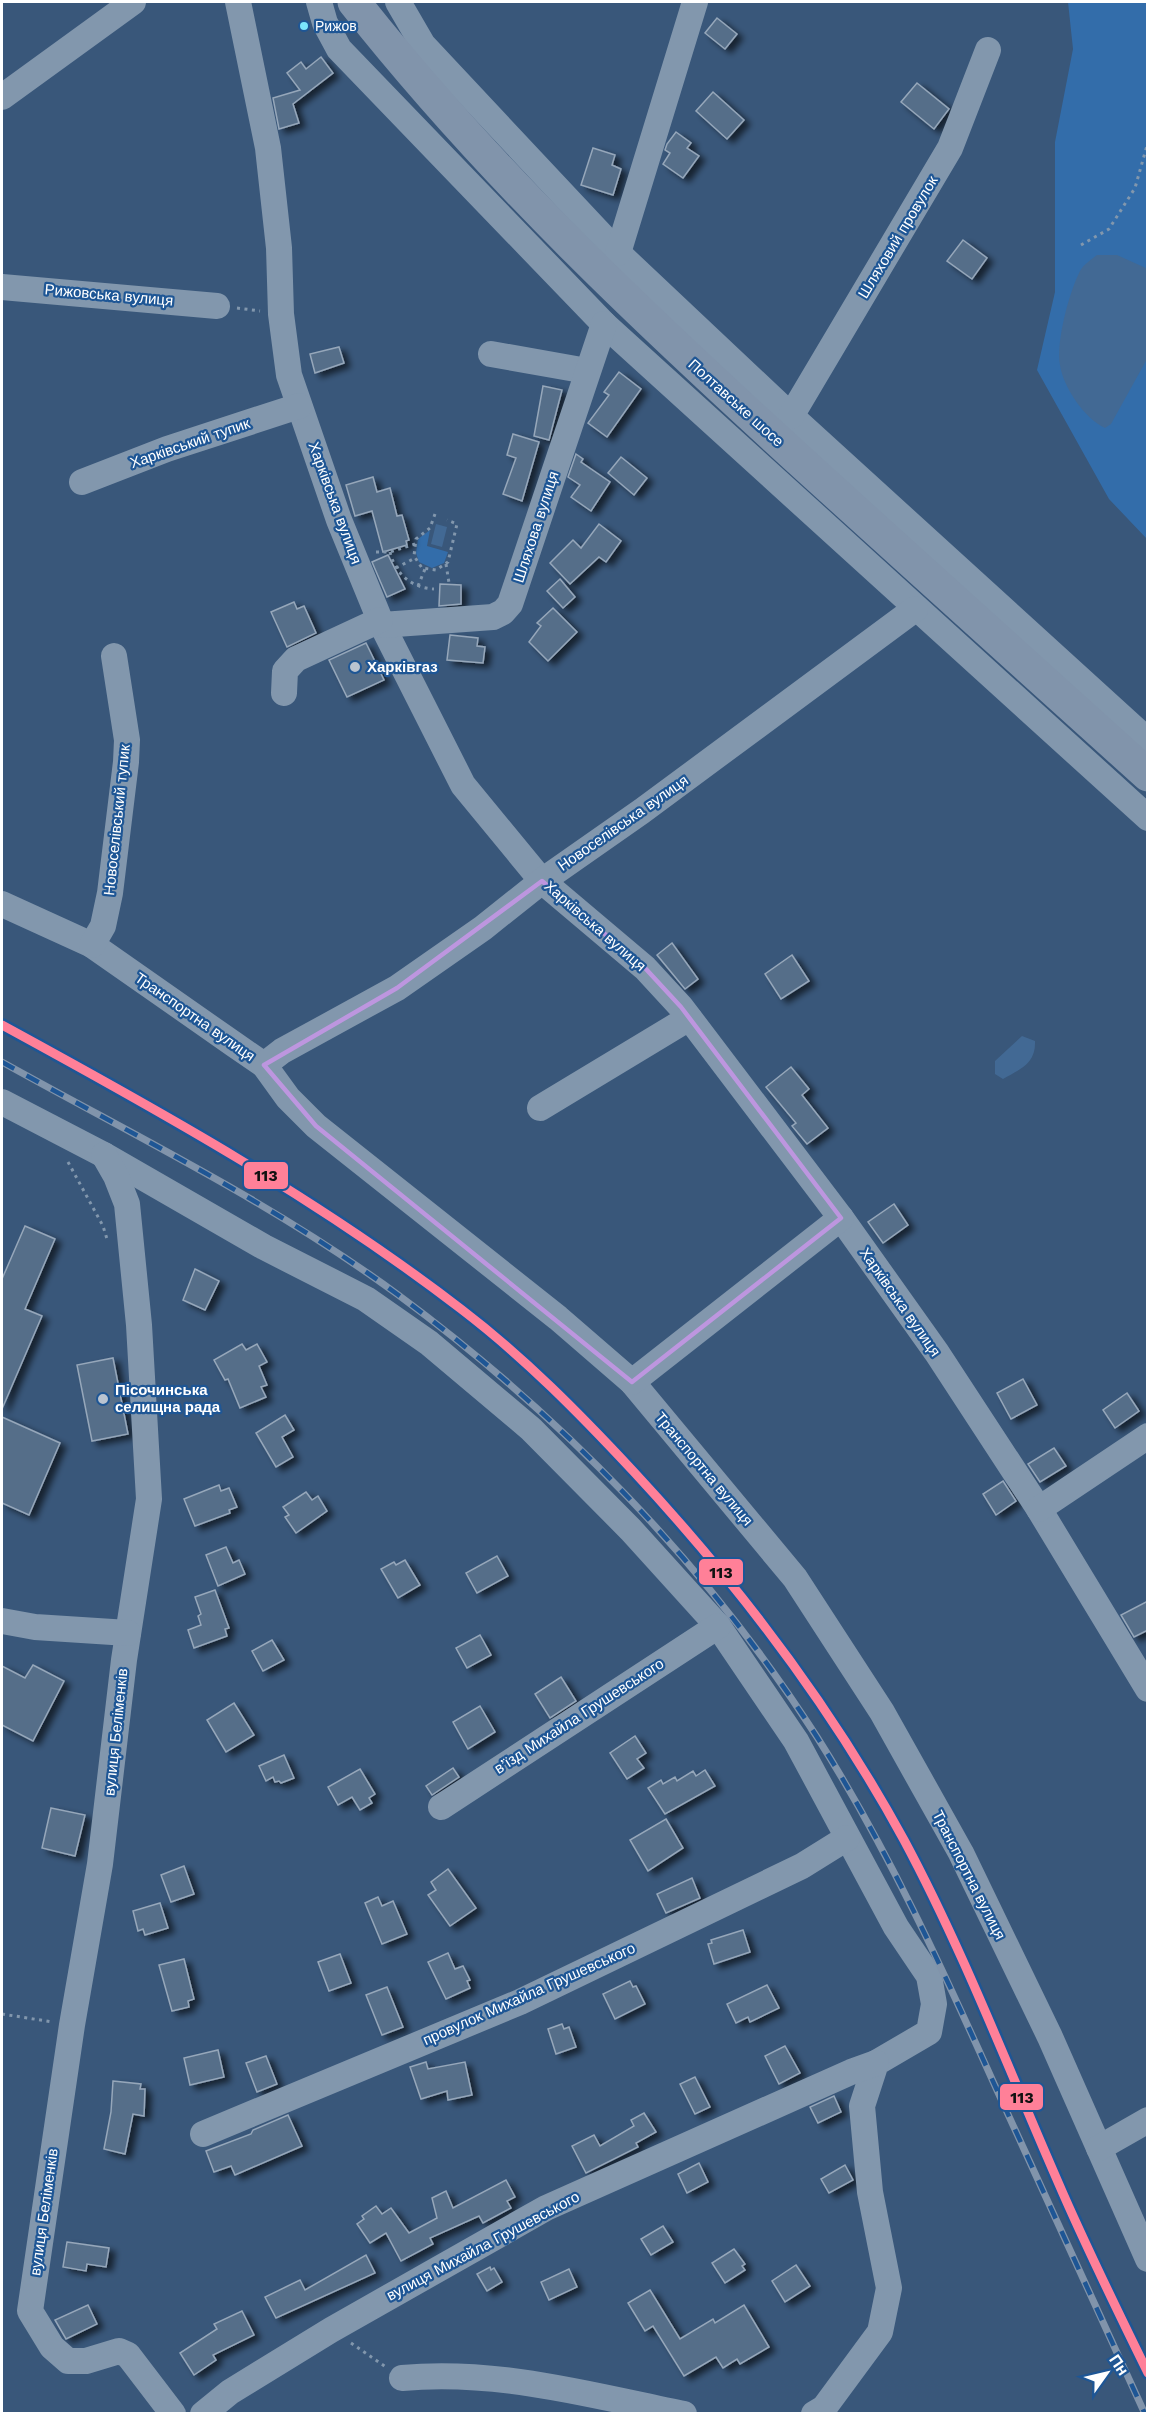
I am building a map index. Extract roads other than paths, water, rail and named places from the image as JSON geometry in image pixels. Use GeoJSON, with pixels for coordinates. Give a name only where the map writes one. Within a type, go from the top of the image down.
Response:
{"type":"FeatureCollection","features":[{"type":"Feature","properties":{"kind":"highway","name":"Полтавське шосе"},"geometry":{"type":"LineString","coordinates":[[354,2],[494,166],[594,268],[698,368],[1148,775]]}},
{"type":"Feature","properties":{"kind":"street"},"geometry":{"type":"LineString","coordinates":[[2,98],[133,2]]}},
{"type":"Feature","properties":{"kind":"street","name":"Харківська вулиця"},"geometry":{"type":"LineString","coordinates":[[238,2],[268,148],[279,248],[281,314],[289,375],[339,520],[381,622],[463,785],[542,880],[645,968],[689,1018],[841,1218],[937,1353],[1039,1509],[1148,1689]]}},
{"type":"Feature","properties":{"kind":"street"},"geometry":{"type":"LineString","coordinates":[[319,2],[325,23],[339,49],[604,324],[915,609],[1148,818]]}},
{"type":"Feature","properties":{"kind":"street"},"geometry":{"type":"LineString","coordinates":[[398,2],[423,45],[618,253],[791,416],[1148,741]]}},
{"type":"Feature","properties":{"kind":"street"},"geometry":{"type":"LineString","coordinates":[[618,253],[695,2]]}},
{"type":"Feature","properties":{"kind":"street","name":"Шляховий провулок"},"geometry":{"type":"LineString","coordinates":[[791,416],[950,148],[988,50]]}},
{"type":"Feature","properties":{"kind":"street","name":"Рижовська вулиця"},"geometry":{"type":"LineString","coordinates":[[2,287],[217,306]]}},
{"type":"Feature","properties":{"kind":"street","name":"Шляхова вулиця"},"geometry":{"type":"LineString","coordinates":[[381,622],[493,617],[507,609],[604,324]]}},
{"type":"Feature","properties":{"kind":"street"},"geometry":{"type":"LineString","coordinates":[[491,354],[588,371]]}},
{"type":"Feature","properties":{"kind":"street","name":"Харківський тупик"},"geometry":{"type":"LineString","coordinates":[[82,482],[167,449],[299,406]]}},
{"type":"Feature","properties":{"kind":"street","name":"Новоселівська вулиця"},"geometry":{"type":"LineString","coordinates":[[264,1065],[282,1052],[397,988],[483,928],[542,880],[642,811],[915,609]]}},
{"type":"Feature","properties":{"kind":"street"},"geometry":{"type":"LineString","coordinates":[[284,693],[285,671],[296,659],[381,622]]}},
{"type":"Feature","properties":{"kind":"street","name":"Новоселівський тупик"},"geometry":{"type":"LineString","coordinates":[[92,945],[103,926],[110,893],[126,762],[127,740],[114,656]]}},
{"type":"Feature","properties":{"kind":"street","name":"Транспортна вулиця"},"geometry":{"type":"LineString","coordinates":[[2,904],[92,945],[264,1065],[288,1098],[316,1126],[558,1318],[632,1382],[795,1578],[882,1712],[961,1853],[1050,2037],[1148,2259]]}},
{"type":"Feature","properties":{"kind":"street"},"geometry":{"type":"LineString","coordinates":[[540,1108],[689,1018]]}},
{"type":"Feature","properties":{"kind":"street"},"geometry":{"type":"LineString","coordinates":[[2,1102],[104,1155],[264,1246],[366,1299],[429,1343],[531,1429],[631,1530],[718,1626],[796,1741],[896,1927],[929,1977],[934,2004],[929,2032],[876,2063],[862,2106],[870,2192],[889,2288],[879,2332],[824,2408],[814,2414]]}},
{"type":"Feature","properties":{"kind":"street","name":"вулиця Беліменків"},"geometry":{"type":"LineString","coordinates":[[104,1155],[116,1176],[127,1204],[148,1454],[149,1499],[128,1633],[100,1864],[72,2025],[30,2311],[52,2347],[68,2361],[86,2361],[119,2351],[128,2355],[173,2414]]}},
{"type":"Feature","properties":{"kind":"street"},"geometry":{"type":"LineString","coordinates":[[632,1382],[841,1218]]}},
{"type":"Feature","properties":{"kind":"street"},"geometry":{"type":"LineString","coordinates":[[1039,1509],[1148,1436]]}},
{"type":"Feature","properties":{"kind":"street"},"geometry":{"type":"LineString","coordinates":[[2,1622],[35,1628],[128,1633]]}},
{"type":"Feature","properties":{"kind":"street","name":"в’їзд Михайла Грушевського"},"geometry":{"type":"LineString","coordinates":[[441,1807],[718,1626]]}},
{"type":"Feature","properties":{"kind":"street","name":"провулок Михайла Грушевського"},"geometry":{"type":"LineString","coordinates":[[203,2134],[520,2002],[802,1866],[847,1838]]}},
{"type":"Feature","properties":{"kind":"street","name":"вулиця Михайла Грушевського"},"geometry":{"type":"LineString","coordinates":[[203,2414],[230,2392],[331,2330],[546,2208],[851,2072],[876,2063]]}},
{"type":"Feature","properties":{"kind":"street"},"geometry":{"type":"LineString","coordinates":[[1099,2148],[1148,2120]]}},
{"type":"Feature","properties":{"kind":"street"},"geometry":{"type":"LineString","coordinates":[[402,2378],[442,2374],[524,2381],[684,2414]]}},
{"type":"Feature","properties":{"kind":"railway"},"geometry":{"type":"LineString","coordinates":[[2,1062],[253,1200],[350,1261],[397,1294],[458,1341],[573,1442],[679,1553],[728,1612],[817,1737],[891,1866],[955,1998],[1145,2414]]}},
{"type":"Feature","properties":{"kind":"place","name":"Рижов"},"geometry":{"type":"Point","coordinates":[304,26]}},
{"type":"Feature","properties":{"kind":"place","name":"Харківгаз"},"geometry":{"type":"Point","coordinates":[355,667]}},
{"type":"Feature","properties":{"kind":"place","name":"Пісочинська селищна рада"},"geometry":{"type":"Point","coordinates":[103,1399]}}]}
